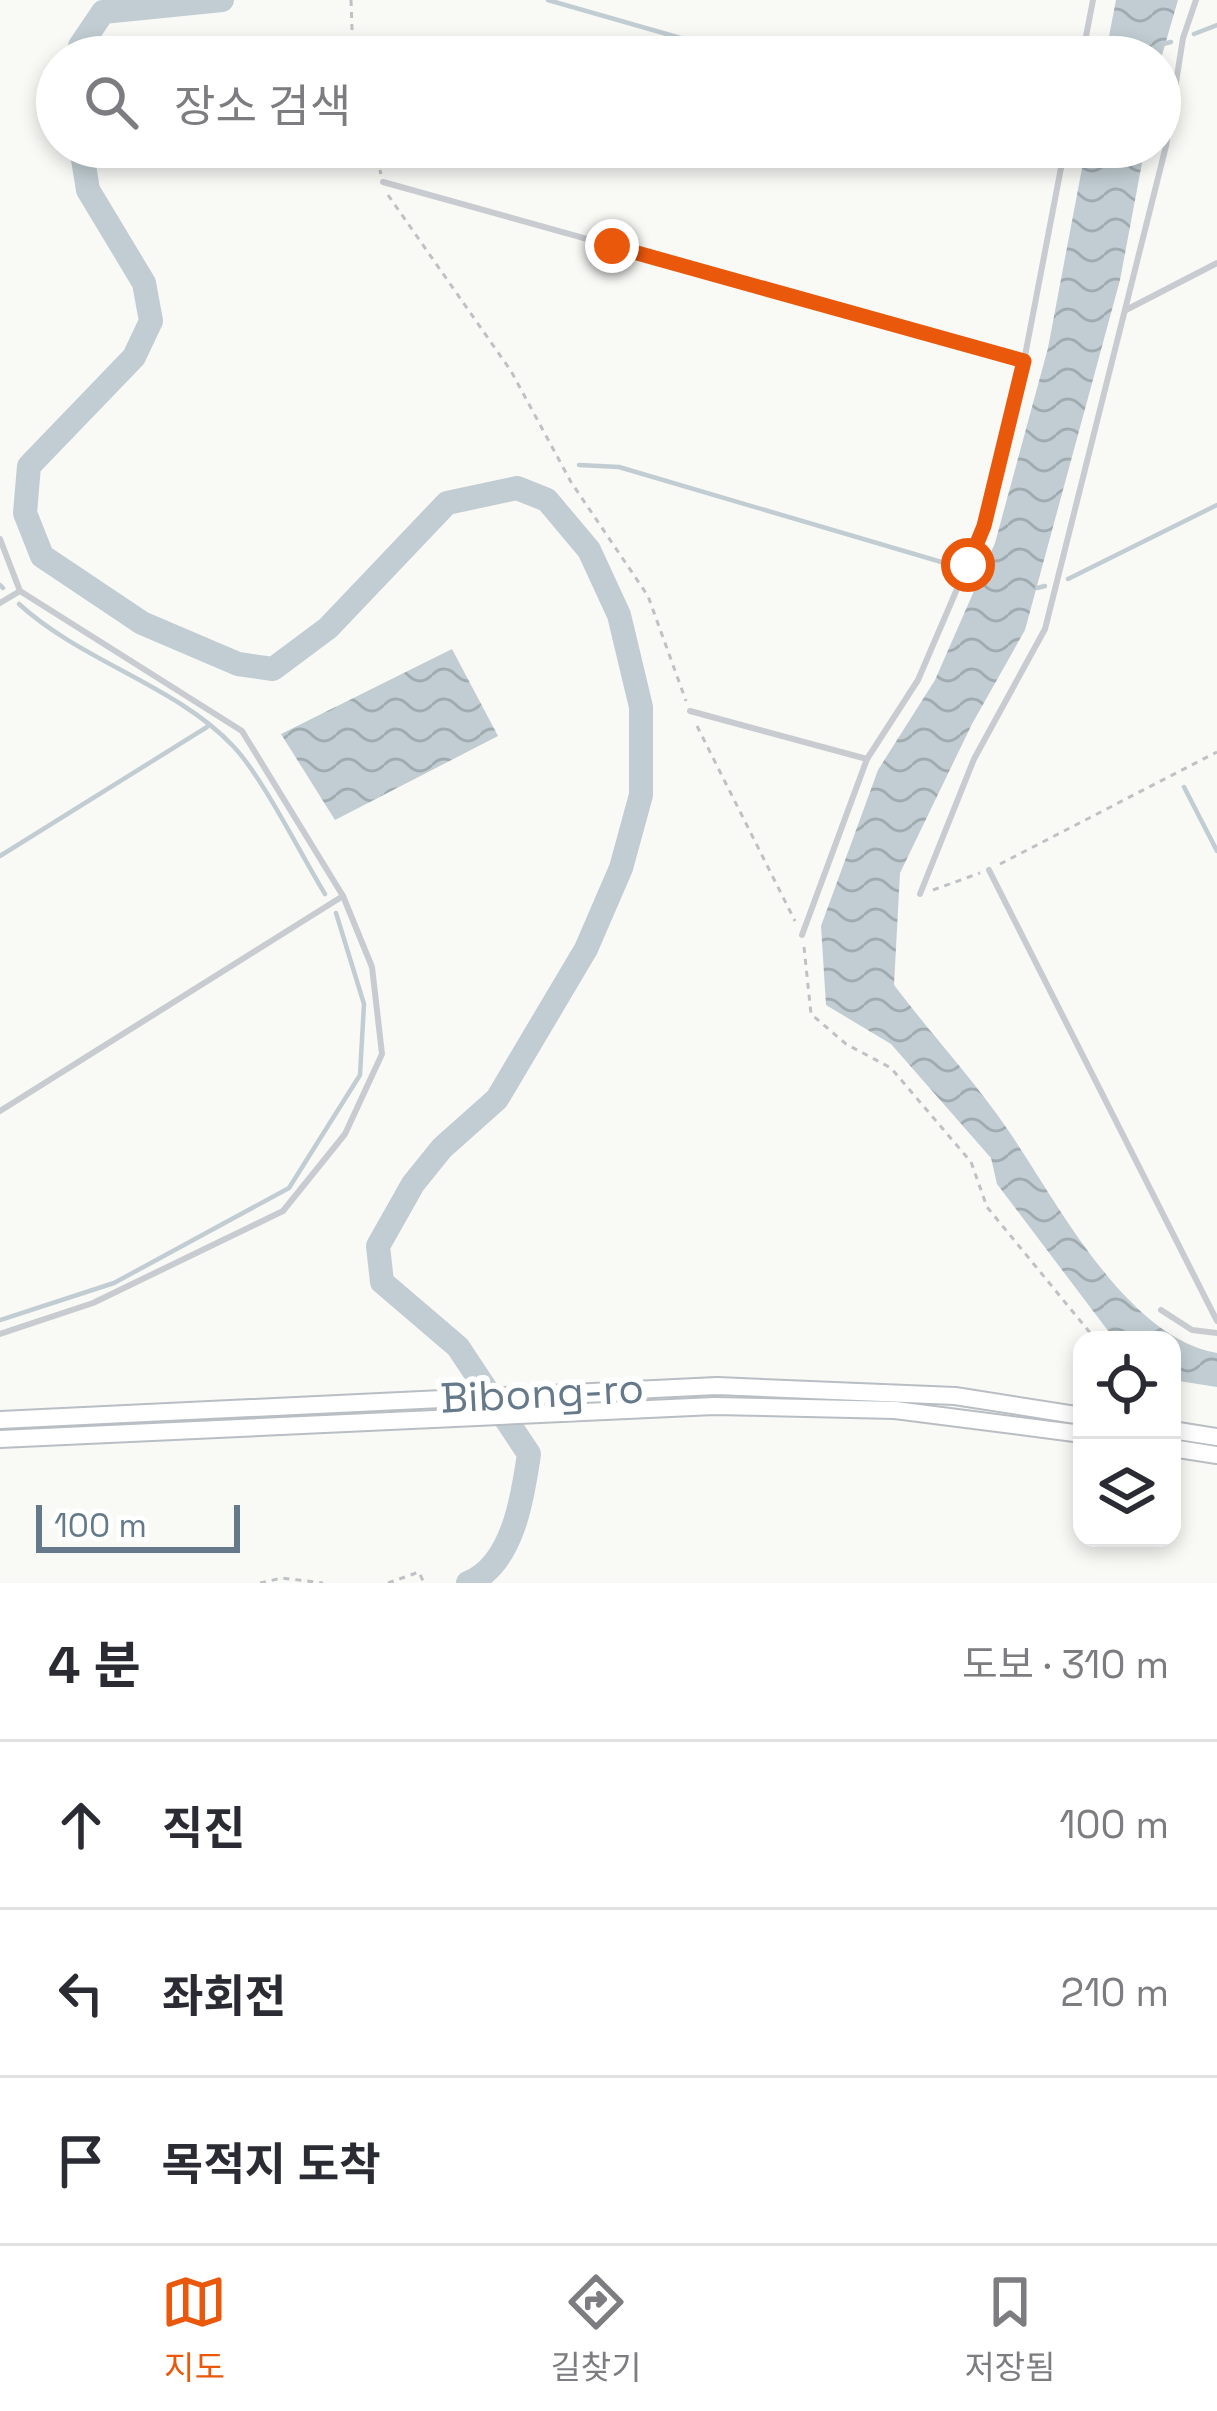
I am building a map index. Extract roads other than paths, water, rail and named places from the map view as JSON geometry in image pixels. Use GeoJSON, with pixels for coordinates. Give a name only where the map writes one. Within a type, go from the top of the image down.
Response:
{"type":"FeatureCollection","features":[{"type":"Feature","properties":{"kind":"street","name":"Bibong-ro"},"geometry":{"type":"LineString","coordinates":[[0,1420],[609,1390],[834,1387],[955,1396],[1073,1415]]}},
{"type":"Feature","properties":{"kind":"street","name":"Bibong-ro"},"geometry":{"type":"LineString","coordinates":[[0,1439],[620,1411],[871,1409],[1073,1433]]}},
{"type":"Feature","properties":{"kind":"street"},"geometry":{"type":"LineString","coordinates":[[1181,1431],[1217,1437]]}},
{"type":"Feature","properties":{"kind":"street"},"geometry":{"type":"LineString","coordinates":[[1181,1449],[1217,1455]]}},
{"type":"Feature","properties":{"kind":"lane"},"geometry":{"type":"LineString","coordinates":[[1086,36],[1093,0]]}},
{"type":"Feature","properties":{"kind":"lane"},"geometry":{"type":"LineString","coordinates":[[1181,51],[1196,0]]}},
{"type":"Feature","properties":{"kind":"lane"},"geometry":{"type":"LineString","coordinates":[[802,934],[867,759],[918,680],[984,526],[1024,361],[1061,168]]}},
{"type":"Feature","properties":{"kind":"lane"},"geometry":{"type":"LineString","coordinates":[[920,894],[974,759],[1045,629],[1161,168]]}},
{"type":"Feature","properties":{"kind":"lane"},"geometry":{"type":"LineString","coordinates":[[383,182],[1024,361]]}},
{"type":"Feature","properties":{"kind":"lane"},"geometry":{"type":"LineString","coordinates":[[1126,310],[1217,263]]}},
{"type":"Feature","properties":{"kind":"lane"},"geometry":{"type":"LineString","coordinates":[[0,539],[20,591],[242,731],[343,896],[372,967],[382,1054],[345,1134],[283,1211],[93,1303],[0,1334]]}},
{"type":"Feature","properties":{"kind":"lane"},"geometry":{"type":"LineString","coordinates":[[0,603],[20,591]]}},
{"type":"Feature","properties":{"kind":"lane"},"geometry":{"type":"LineString","coordinates":[[690,711],[867,759]]}},
{"type":"Feature","properties":{"kind":"lane"},"geometry":{"type":"LineString","coordinates":[[989,870],[1217,1321]]}},
{"type":"Feature","properties":{"kind":"lane"},"geometry":{"type":"LineString","coordinates":[[0,1111],[343,896]]}},
{"type":"Feature","properties":{"kind":"lane"},"geometry":{"type":"LineString","coordinates":[[1162,1310],[1192,1330],[1217,1333]]}},
{"type":"Feature","properties":{"kind":"water"},"geometry":{"type":"Polygon","coordinates":[[[1116,0],[1178,0],[1168,36],[1109,36],[1116,0]]]}},
{"type":"Feature","properties":{"kind":"water"},"geometry":{"type":"Polygon","coordinates":[[[1082,168],[1141,168],[1120,280],[1025,630],[972,724],[900,873],[894,985],[995,1111],[1096,1262],[1123,1294],[1167,1331],[1108,1331],[997,1184],[991,1158],[891,1044],[826,1005],[821,926],[878,770],[935,680],[995,543],[1048,348],[1082,168]]]}},
{"type":"Feature","properties":{"kind":"water"},"geometry":{"type":"Polygon","coordinates":[[[452,649],[498,736],[335,820],[281,734],[452,649]]]}},
{"type":"Feature","properties":{"kind":"water"},"geometry":{"type":"Polygon","coordinates":[[[1181,1340],[1217,1353],[1217,1387],[1181,1381],[1181,1340]]]}},
{"type":"Feature","properties":{"kind":"waterway"},"geometry":{"type":"LineString","coordinates":[[178,0],[183,7]]}},
{"type":"Feature","properties":{"kind":"waterway"},"geometry":{"type":"LineString","coordinates":[[87,36],[103,12],[222,0]]}},
{"type":"Feature","properties":{"kind":"waterway"},"geometry":{"type":"LineString","coordinates":[[548,0],[674,36]]}},
{"type":"Feature","properties":{"kind":"waterway"},"geometry":{"type":"LineString","coordinates":[[1194,34],[1217,25]]}},
{"type":"Feature","properties":{"kind":"waterway"},"geometry":{"type":"LineString","coordinates":[[84,168],[88,190],[144,283],[151,321],[134,357],[29,466],[25,513],[42,556],[142,623],[238,664],[273,669],[328,628],[447,503],[517,488],[547,500],[589,550],[619,615],[641,707],[641,795],[621,868],[586,949],[497,1099],[442,1148],[413,1184],[378,1246],[382,1282],[458,1347],[529,1454],[519,1509],[505,1545],[496,1561],[468,1583]]}},
{"type":"Feature","properties":{"kind":"waterway"},"geometry":{"type":"LineString","coordinates":[[579,465],[619,467],[955,566]]}},
{"type":"Feature","properties":{"kind":"waterway"},"geometry":{"type":"LineString","coordinates":[[1068,579],[1217,505]]}},
{"type":"Feature","properties":{"kind":"waterway"},"geometry":{"type":"LineString","coordinates":[[0,585],[3,588]]}},
{"type":"Feature","properties":{"kind":"waterway"},"geometry":{"type":"LineString","coordinates":[[1037,588],[1045,586]]}},
{"type":"Feature","properties":{"kind":"waterway"},"geometry":{"type":"LineString","coordinates":[[19,604],[71,642],[185,707],[233,746],[269,796],[325,894]]}},
{"type":"Feature","properties":{"kind":"waterway"},"geometry":{"type":"LineString","coordinates":[[0,856],[207,727]]}},
{"type":"Feature","properties":{"kind":"waterway"},"geometry":{"type":"LineString","coordinates":[[1184,787],[1217,851]]}},
{"type":"Feature","properties":{"kind":"waterway"},"geometry":{"type":"LineString","coordinates":[[0,1320],[114,1283],[289,1188],[360,1075],[364,1004],[336,913]]}}]}
